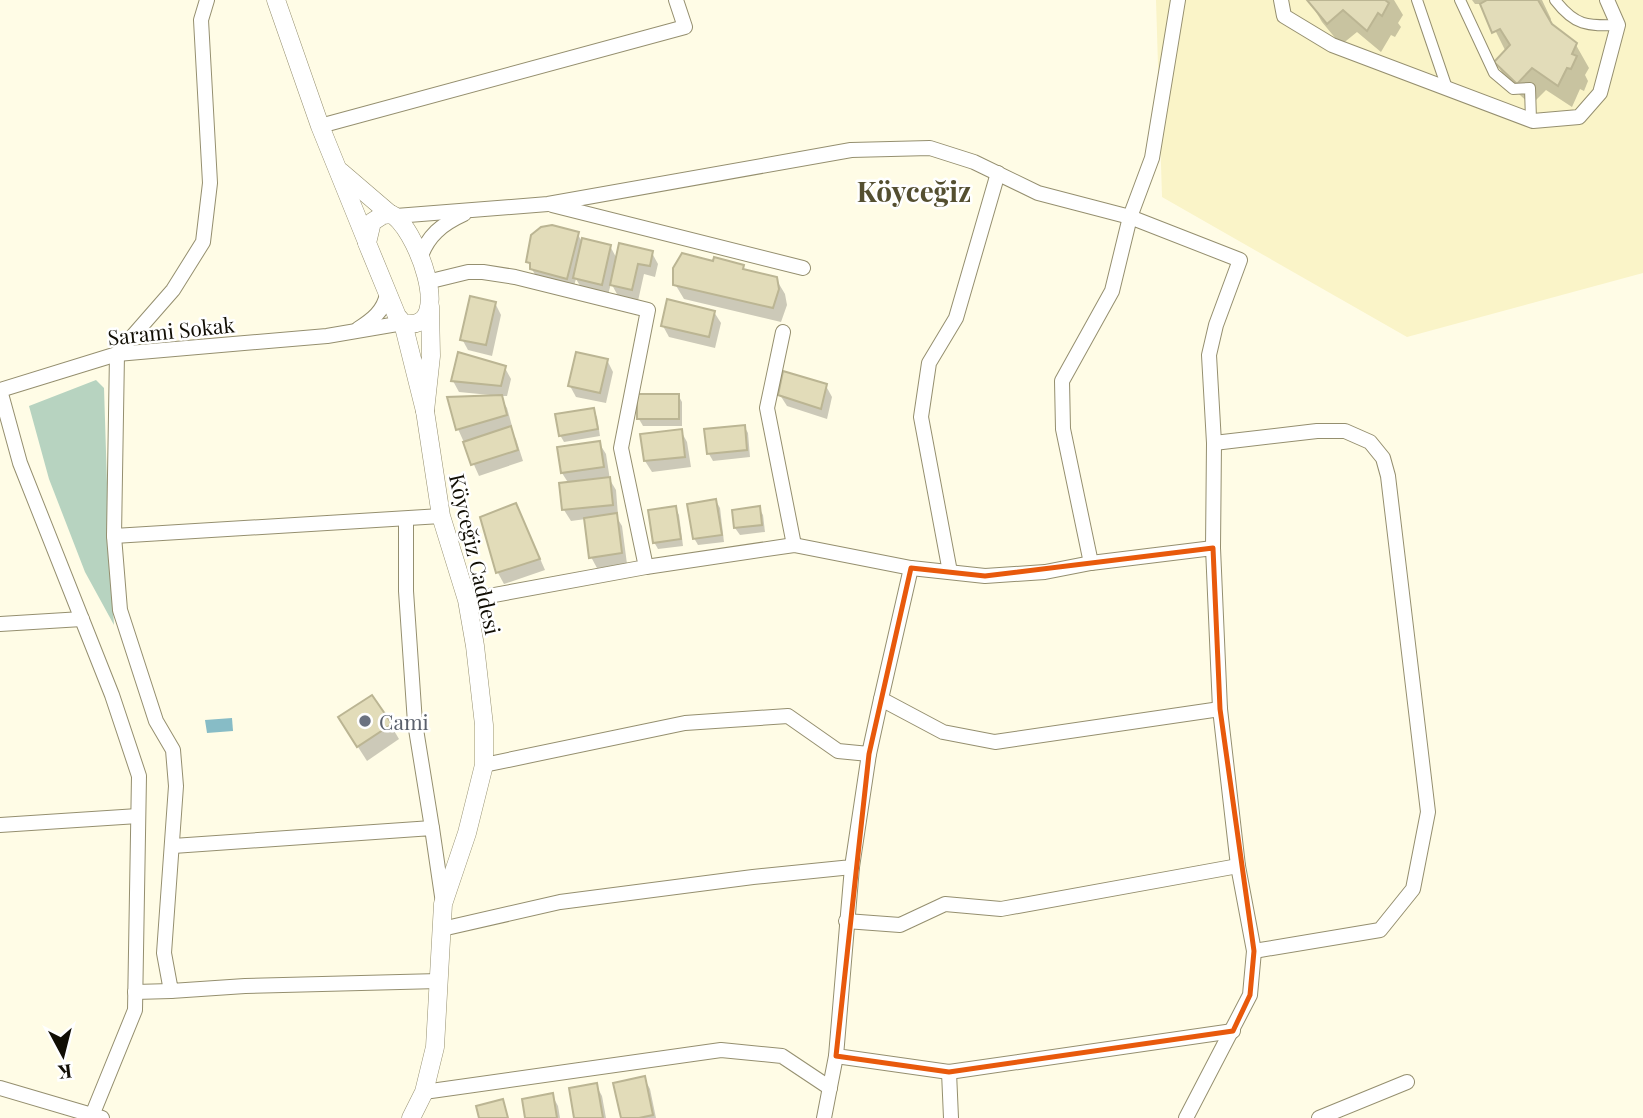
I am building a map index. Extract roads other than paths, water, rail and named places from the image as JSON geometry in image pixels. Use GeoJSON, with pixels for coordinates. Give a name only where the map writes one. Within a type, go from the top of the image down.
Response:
{"type":"FeatureCollection","features":[{"type":"Feature","properties":{"kind":"street"},"geometry":{"type":"LineString","coordinates":[[171,991],[164,953],[176,786],[173,750],[156,721],[120,610],[114,536],[117,354],[173,290],[203,242],[210,183],[201,20],[207,0]]}},
{"type":"Feature","properties":{"kind":"street"},"geometry":{"type":"LineString","coordinates":[[276,0],[320,126],[367,243]]}},
{"type":"Feature","properties":{"kind":"street"},"geometry":{"type":"LineString","coordinates":[[320,126],[685,26],[676,0]]}},
{"type":"Feature","properties":{"kind":"street"},"geometry":{"type":"LineString","coordinates":[[1091,563],[1063,429],[1062,381],[1112,291],[1130,217],[1152,158],[1178,0]]}},
{"type":"Feature","properties":{"kind":"street"},"geometry":{"type":"LineString","coordinates":[[1281,0],[1284,16],[1332,45],[1531,120],[1578,117],[1600,93],[1618,25],[1607,0]]}},
{"type":"Feature","properties":{"kind":"street"},"geometry":{"type":"LineString","coordinates":[[1417,0],[1447,89]]}},
{"type":"Feature","properties":{"kind":"street"},"geometry":{"type":"LineString","coordinates":[[1460,0],[1494,73],[1513,89],[1530,88],[1531,120]]}},
{"type":"Feature","properties":{"kind":"street"},"geometry":{"type":"LineString","coordinates":[[1555,0],[1565,13],[1588,26],[1618,25]]}},
{"type":"Feature","properties":{"kind":"street"},"geometry":{"type":"LineString","coordinates":[[367,243],[372,222],[377,217],[548,204],[851,150],[930,148],[974,162],[1038,192],[1130,217],[1240,260],[1216,324],[1209,355],[1214,443],[1213,548],[1220,709],[1238,866],[1254,951],[1250,995],[1186,1118]]}},
{"type":"Feature","properties":{"kind":"street"},"geometry":{"type":"LineString","coordinates":[[339,170],[393,215]]}},
{"type":"Feature","properties":{"kind":"street"},"geometry":{"type":"LineString","coordinates":[[950,572],[921,417],[929,363],[956,318],[998,173]]}},
{"type":"Feature","properties":{"kind":"street"},"geometry":{"type":"LineString","coordinates":[[548,204],[803,268]]}},
{"type":"Feature","properties":{"kind":"street"},"geometry":{"type":"LineString","coordinates":[[419,259],[423,247],[435,232],[453,219],[471,211]]}},
{"type":"Feature","properties":{"kind":"street","name":"Köyceğiz Caddesi"},"geometry":{"type":"LineString","coordinates":[[393,215],[409,234],[427,282],[431,356],[425,411]]}},
{"type":"Feature","properties":{"kind":"street","name":"Köyceğiz Caddesi"},"geometry":{"type":"LineString","coordinates":[[367,243],[397,316],[403,323],[425,411],[441,516],[467,600],[484,725],[484,765],[467,833],[443,904],[435,1047],[424,1092],[411,1118]]}},
{"type":"Feature","properties":{"kind":"street"},"geometry":{"type":"LineString","coordinates":[[427,282],[468,272],[483,272],[515,277],[648,310],[621,448],[646,567]]}},
{"type":"Feature","properties":{"kind":"street"},"geometry":{"type":"LineString","coordinates":[[351,333],[381,310],[387,293]]}},
{"type":"Feature","properties":{"kind":"street"},"geometry":{"type":"LineString","coordinates":[[403,323],[411,325],[424,320],[430,306]]}},
{"type":"Feature","properties":{"kind":"street","name":"Sarami Sokak"},"geometry":{"type":"LineString","coordinates":[[0,390],[117,354],[351,333],[403,323]]}},
{"type":"Feature","properties":{"kind":"street"},"geometry":{"type":"LineString","coordinates":[[783,332],[767,408],[794,545]]}},
{"type":"Feature","properties":{"kind":"street"},"geometry":{"type":"LineString","coordinates":[[0,390],[20,463],[112,695],[139,776],[135,1010],[95,1116],[0,1088]]}},
{"type":"Feature","properties":{"kind":"street"},"geometry":{"type":"LineString","coordinates":[[1214,443],[1317,431],[1345,431],[1370,442],[1383,458],[1388,476],[1428,813],[1413,889],[1380,930],[1254,951]]}},
{"type":"Feature","properties":{"kind":"street"},"geometry":{"type":"LineString","coordinates":[[114,536],[441,516]]}},
{"type":"Feature","properties":{"kind":"street"},"geometry":{"type":"LineString","coordinates":[[406,519],[406,591],[415,723],[443,904]]}},
{"type":"Feature","properties":{"kind":"street"},"geometry":{"type":"LineString","coordinates":[[467,600],[646,567],[794,545],[911,568],[985,576],[1045,572],[1091,563],[1213,548]]}},
{"type":"Feature","properties":{"kind":"street"},"geometry":{"type":"LineString","coordinates":[[824,1118],[836,1056],[846,921],[869,754],[911,568]]}},
{"type":"Feature","properties":{"kind":"street"},"geometry":{"type":"LineString","coordinates":[[0,624],[82,619]]}},
{"type":"Feature","properties":{"kind":"street"},"geometry":{"type":"LineString","coordinates":[[881,699],[943,732],[995,741],[1220,709]]}},
{"type":"Feature","properties":{"kind":"street"},"geometry":{"type":"LineString","coordinates":[[484,765],[685,723],[788,716],[838,751],[869,754]]}},
{"type":"Feature","properties":{"kind":"street"},"geometry":{"type":"LineString","coordinates":[[0,825],[138,816]]}},
{"type":"Feature","properties":{"kind":"street"},"geometry":{"type":"LineString","coordinates":[[173,846],[432,828]]}},
{"type":"Feature","properties":{"kind":"street"},"geometry":{"type":"LineString","coordinates":[[846,921],[900,925],[945,904],[1001,909],[1238,866]]}},
{"type":"Feature","properties":{"kind":"street"},"geometry":{"type":"LineString","coordinates":[[442,929],[560,902],[852,867]]}},
{"type":"Feature","properties":{"kind":"street"},"geometry":{"type":"LineString","coordinates":[[135,992],[439,981]]}},
{"type":"Feature","properties":{"kind":"street"},"geometry":{"type":"LineString","coordinates":[[836,1056],[949,1072],[1233,1031]]}},
{"type":"Feature","properties":{"kind":"street"},"geometry":{"type":"LineString","coordinates":[[424,1092],[721,1050],[782,1056],[830,1088]]}},
{"type":"Feature","properties":{"kind":"street"},"geometry":{"type":"LineString","coordinates":[[949,1072],[951,1118]]}},
{"type":"Feature","properties":{"kind":"street"},"geometry":{"type":"LineString","coordinates":[[1319,1118],[1407,1082]]}},
{"type":"Feature","properties":{"kind":"water"},"geometry":{"type":"Polygon","coordinates":[[[232,718],[233,731],[207,733],[205,720],[232,718]]]}},
{"type":"Feature","properties":{"kind":"place","name":"Cami"},"geometry":{"type":"Point","coordinates":[365,721]}},
{"type":"Feature","properties":{"kind":"district","name":"Köyceğiz"},"geometry":{"type":"Point","coordinates":[914,190]}}]}
